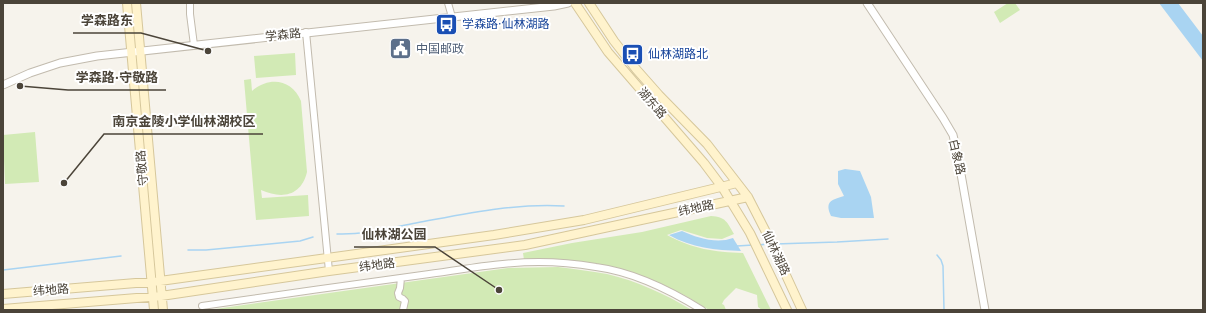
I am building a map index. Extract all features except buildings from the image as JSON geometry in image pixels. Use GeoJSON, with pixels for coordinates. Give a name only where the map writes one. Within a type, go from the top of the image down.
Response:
{"type":"FeatureCollection","features":[{"type":"Feature","properties":{"kind":"main road","name":"守敬路"},"geometry":{"type":"LineString","coordinates":[[127,3],[151,282],[162,310]]}},
{"type":"Feature","properties":{"kind":"main road","name":"守敬路"},"geometry":{"type":"LineString","coordinates":[[136,3],[160,281],[154,310]]}},
{"type":"Feature","properties":{"kind":"main road","name":"湖东路"},"geometry":{"type":"LineString","coordinates":[[575,3],[608,52],[704,163],[731,201]]}},
{"type":"Feature","properties":{"kind":"main road","name":"湖东路"},"geometry":{"type":"LineString","coordinates":[[589,3],[614,41],[636,69],[707,144],[748,197]]}},
{"type":"Feature","properties":{"kind":"main road","name":"纬地路"},"geometry":{"type":"LineString","coordinates":[[3,294],[160,281],[552,226],[624,211],[738,183]]}},
{"type":"Feature","properties":{"kind":"main road","name":"纬地路"},"geometry":{"type":"LineString","coordinates":[[3,309],[157,297],[329,271],[525,245],[748,197]]}},
{"type":"Feature","properties":{"kind":"main road","name":"仙林湖路"},"geometry":{"type":"LineString","coordinates":[[748,197],[802,310]]}},
{"type":"Feature","properties":{"kind":"main road","name":"仙林湖路"},"geometry":{"type":"LineString","coordinates":[[731,201],[750,233],[787,310]]}},
{"type":"Feature","properties":{"kind":"street"},"geometry":{"type":"LineString","coordinates":[[190,3],[194,45]]}},
{"type":"Feature","properties":{"kind":"street"},"geometry":{"type":"LineString","coordinates":[[448,3],[452,17]]}},
{"type":"Feature","properties":{"kind":"street","name":"学森路"},"geometry":{"type":"LineString","coordinates":[[3,85],[30,72],[60,63],[97,56],[554,6],[568,3]]}},
{"type":"Feature","properties":{"kind":"street","name":"白象路"},"geometry":{"type":"LineString","coordinates":[[867,3],[943,118],[953,136],[985,310]]}},
{"type":"Feature","properties":{"kind":"street"},"geometry":{"type":"LineString","coordinates":[[306,32],[329,271]]}},
{"type":"Feature","properties":{"kind":"street"},"geometry":{"type":"LineString","coordinates":[[202,306],[512,263],[539,262],[566,263],[624,272],[676,294],[702,310]]}},
{"type":"Feature","properties":{"kind":"street"},"geometry":{"type":"LineString","coordinates":[[401,278],[398,293],[399,297],[405,301],[403,310]]}},
{"type":"Feature","properties":{"kind":"green space"},"geometry":{"type":"Polygon","coordinates":[[[1008,3],[1015,3],[1020,10],[1000,23],[994,12],[1008,3]]]}},
{"type":"Feature","properties":{"kind":"green space"},"geometry":{"type":"Polygon","coordinates":[[[295,53],[296,75],[256,78],[254,56],[295,53]]]}},
{"type":"Feature","properties":{"kind":"green space"},"geometry":{"type":"Polygon","coordinates":[[[251,79],[252,91],[266,83],[280,82],[292,88],[301,101],[307,172],[304,180],[300,187],[289,194],[283,195],[268,193],[261,190],[262,198],[308,195],[309,216],[256,220],[244,80],[251,79]]]}},
{"type":"Feature","properties":{"kind":"green space"},"geometry":{"type":"Polygon","coordinates":[[[35,132],[39,182],[5,184],[3,135],[35,132]]]}},
{"type":"Feature","properties":{"kind":"green space"},"geometry":{"type":"Polygon","coordinates":[[[711,216],[726,221],[734,234],[722,239],[707,238],[681,230],[667,235],[695,247],[723,252],[743,253],[771,310],[762,310],[758,307],[757,295],[736,288],[722,304],[726,310],[709,310],[686,296],[648,278],[611,267],[564,260],[524,260],[523,253],[572,243],[642,232],[711,216]]]}},
{"type":"Feature","properties":{"kind":"green space"},"geometry":{"type":"Polygon","coordinates":[[[558,267],[607,274],[629,280],[661,293],[692,310],[208,310],[508,268],[558,267]]]}},
{"type":"Feature","properties":{"kind":"water"},"geometry":{"type":"Polygon","coordinates":[[[1159,3],[1178,3],[1203,36],[1203,61],[1159,3]]]}},
{"type":"Feature","properties":{"kind":"water"},"geometry":{"type":"Polygon","coordinates":[[[845,169],[860,171],[871,197],[874,218],[841,218],[831,216],[828,207],[830,202],[844,196],[838,184],[838,171],[845,169]]]}},
{"type":"Feature","properties":{"kind":"water"},"geometry":{"type":"Polygon","coordinates":[[[682,231],[694,236],[714,240],[727,240],[733,238],[741,251],[695,246],[669,235],[682,231]]]}},
{"type":"Feature","properties":{"kind":"waterway"},"geometry":{"type":"LineString","coordinates":[[337,234],[387,229],[471,213],[508,208],[527,206],[564,206]]}},
{"type":"Feature","properties":{"kind":"waterway"},"geometry":{"type":"LineString","coordinates":[[188,250],[206,250],[300,241],[313,237]]}},
{"type":"Feature","properties":{"kind":"waterway"},"geometry":{"type":"LineString","coordinates":[[775,244],[888,239]]}},
{"type":"Feature","properties":{"kind":"waterway"},"geometry":{"type":"LineString","coordinates":[[759,245],[767,244]]}},
{"type":"Feature","properties":{"kind":"waterway"},"geometry":{"type":"LineString","coordinates":[[737,246],[753,245]]}},
{"type":"Feature","properties":{"kind":"waterway"},"geometry":{"type":"LineString","coordinates":[[937,255],[943,266],[944,310]]}},
{"type":"Feature","properties":{"kind":"waterway"},"geometry":{"type":"LineString","coordinates":[[3,270],[121,256]]}},
{"type":"Feature","properties":{"kind":"place","name":"学森路·仙林湖路"},"geometry":{"type":"Point","coordinates":[446,24]}},
{"type":"Feature","properties":{"kind":"place","name":"中国邮政"},"geometry":{"type":"Point","coordinates":[401,49]}},
{"type":"Feature","properties":{"kind":"place","name":"学森路东"},"geometry":{"type":"Point","coordinates":[208,51]}},
{"type":"Feature","properties":{"kind":"place","name":"仙林湖路北"},"geometry":{"type":"Point","coordinates":[632,54]}},
{"type":"Feature","properties":{"kind":"place","name":"学森路·守敬路"},"geometry":{"type":"Point","coordinates":[20,86]}},
{"type":"Feature","properties":{"kind":"place","name":"南京金陵小学仙林湖校区"},"geometry":{"type":"Point","coordinates":[64,183]}},
{"type":"Feature","properties":{"kind":"place","name":"仙林湖公园"},"geometry":{"type":"Point","coordinates":[499,290]}}]}
